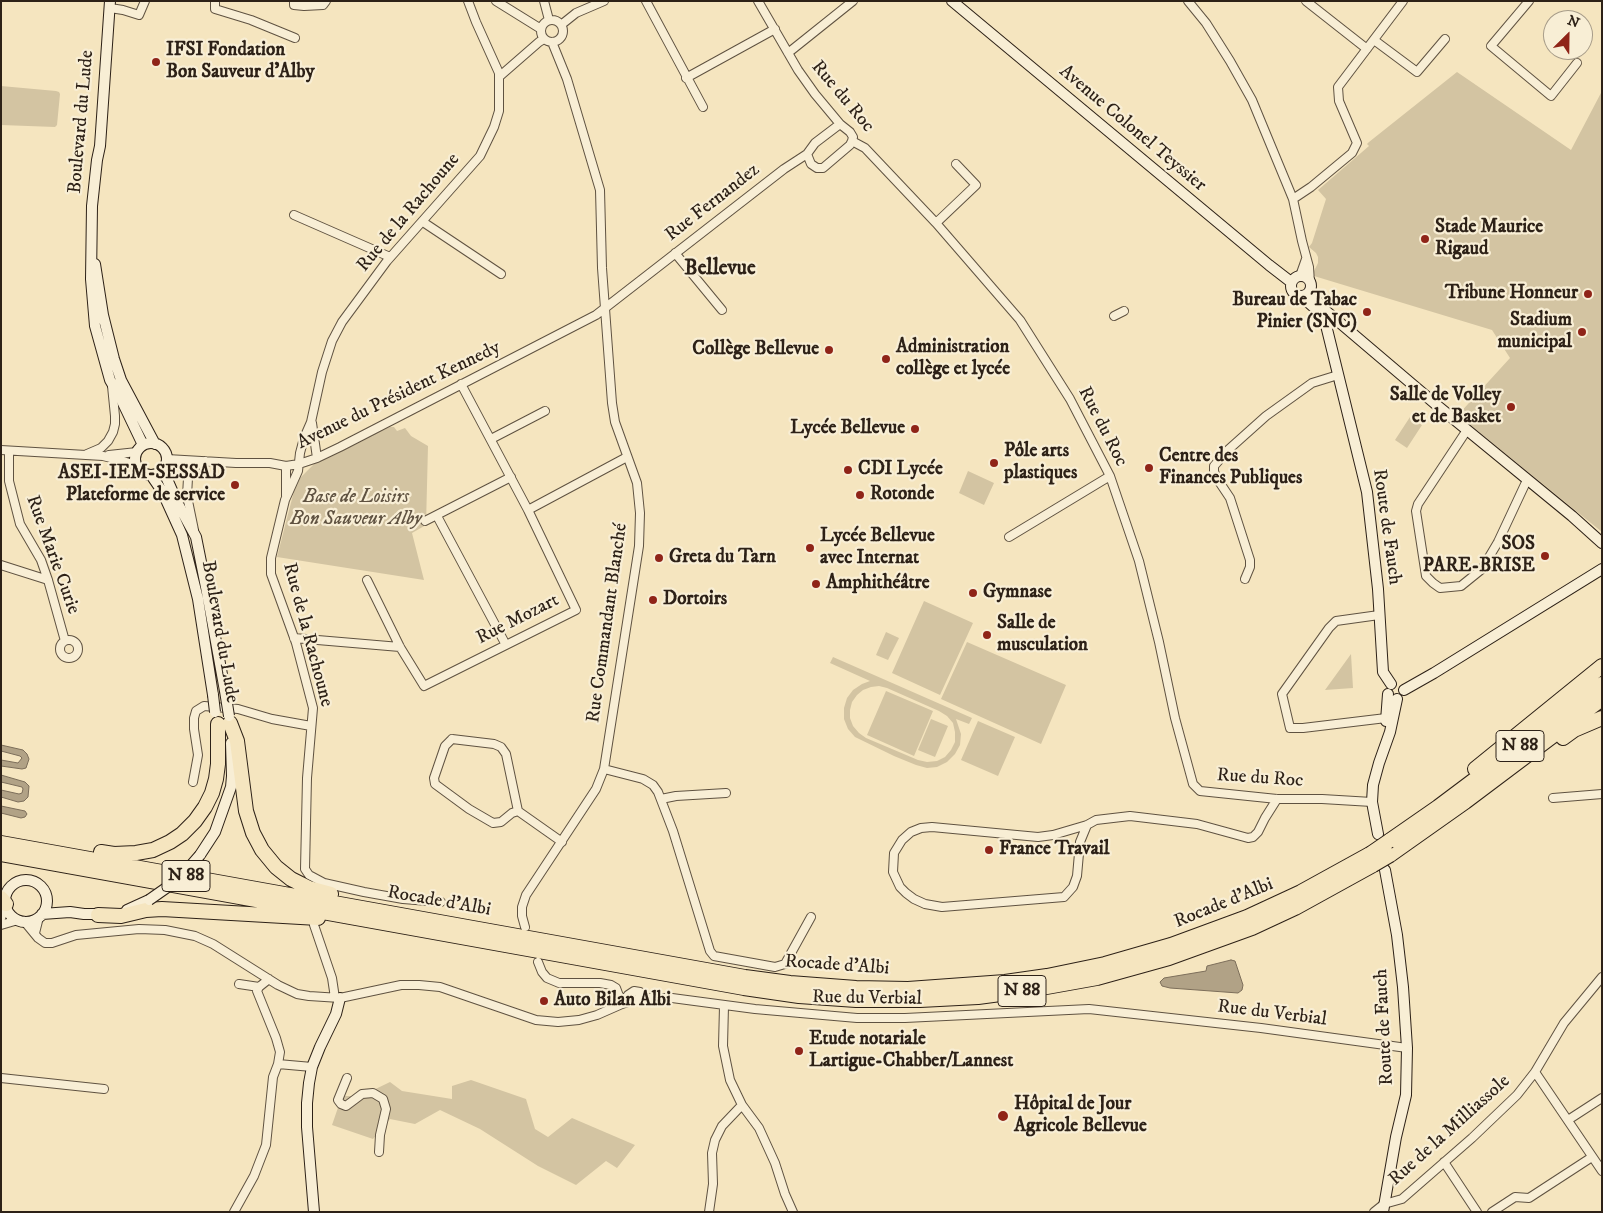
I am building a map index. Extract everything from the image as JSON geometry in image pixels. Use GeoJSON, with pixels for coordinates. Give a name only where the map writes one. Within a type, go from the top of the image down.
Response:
{"type":"FeatureCollection","features":[{"type":"Feature","properties":{"kind":"highway"},"geometry":{"type":"LineString","coordinates":[[1438,807],[1446,794],[1490,756],[1602,666]]}},
{"type":"Feature","properties":{"kind":"highway","name":"Rocade d'Albi"},"geometry":{"type":"LineString","coordinates":[[1,854],[744,988],[799,996],[920,1000],[978,996],[1030,990],[1097,978],[1169,958],[1252,928],[1295,908],[1376,863],[1386,843],[1438,807],[1602,684]]}},
{"type":"Feature","properties":{"kind":"highway","name":"Rocade d'Albi"},"geometry":{"type":"LineString","coordinates":[[1386,843],[1438,822],[1602,699]]}},
{"type":"Feature","properties":{"kind":"highway"},"geometry":{"type":"LineString","coordinates":[[1525,756],[1537,755],[1574,730],[1602,718]]}},
{"type":"Feature","properties":{"kind":"highway"},"geometry":{"type":"LineString","coordinates":[[1,836],[114,854],[153,850],[170,842],[195,822],[212,793],[216,779],[223,719]]}},
{"type":"Feature","properties":{"kind":"highway"},"geometry":{"type":"LineString","coordinates":[[223,719],[237,741],[246,811],[253,833],[262,850],[276,867],[291,879],[309,888],[354,901],[371,909]]}},
{"type":"Feature","properties":{"kind":"highway","name":"Rocade d'Albi"},"geometry":{"type":"LineString","coordinates":[[1,843],[736,975],[790,983],[856,988],[908,989],[1005,982],[1047,976],[1105,964],[1171,945],[1247,917],[1301,892],[1376,863]]}},
{"type":"Feature","properties":{"kind":"highway"},"geometry":{"type":"LineString","coordinates":[[98,915],[121,916],[146,910],[162,909],[319,918],[348,922],[357,918]]}},
{"type":"Feature","properties":{"kind":"main road","name":"Avenue Colonel Teyssier"},"geometry":{"type":"LineString","coordinates":[[952,1],[1269,265],[1296,279]]}},
{"type":"Feature","properties":{"kind":"main road","name":"Boulevard du Lude"},"geometry":{"type":"LineString","coordinates":[[110,5],[101,139],[92,206],[91,280],[95,326],[102,356],[140,449]]}},
{"type":"Feature","properties":{"kind":"main road","name":"Boulevard du Lude"},"geometry":{"type":"LineString","coordinates":[[92,246],[103,315],[114,359],[121,380],[155,444]]}},
{"type":"Feature","properties":{"kind":"main road"},"geometry":{"type":"LineString","coordinates":[[1307,290],[1294,294],[1292,291],[1296,279],[1306,278],[1307,290],[1324,317],[1342,324]]}},
{"type":"Feature","properties":{"kind":"main road"},"geometry":{"type":"LineString","coordinates":[[1307,290],[1342,324],[1602,543]]}},
{"type":"Feature","properties":{"kind":"main road","name":"Route de Fauch"},"geometry":{"type":"LineString","coordinates":[[1324,317],[1367,492],[1378,589],[1383,672],[1392,692],[1390,732],[1375,777],[1372,802],[1386,843]]}},
{"type":"Feature","properties":{"kind":"main road"},"geometry":{"type":"LineString","coordinates":[[155,444],[163,449],[167,459],[163,470],[156,475],[142,473],[136,466],[135,461],[140,449],[155,444]]}},
{"type":"Feature","properties":{"kind":"main road","name":"Boulevard du Lude"},"geometry":{"type":"LineString","coordinates":[[41,916],[70,912],[98,915],[127,910],[149,900],[179,879],[200,855],[215,832],[225,802],[226,776],[223,719],[225,691],[206,586],[196,537],[163,470]]}},
{"type":"Feature","properties":{"kind":"main road","name":"Boulevard du Lude"},"geometry":{"type":"LineString","coordinates":[[151,475],[162,491],[182,535],[198,599],[213,695],[223,719]]}},
{"type":"Feature","properties":{"kind":"main road"},"geometry":{"type":"LineString","coordinates":[[1392,692],[1399,684],[1404,690],[1434,673],[1599,571]]}},
{"type":"Feature","properties":{"kind":"main road","name":"Route de Fauch"},"geometry":{"type":"LineString","coordinates":[[1383,749],[1386,718],[1392,692]]}},
{"type":"Feature","properties":{"kind":"main road","name":"Route de Fauch"},"geometry":{"type":"LineString","coordinates":[[1376,863],[1397,935],[1407,1048],[1406,1095],[1396,1137],[1384,1208]]}},
{"type":"Feature","properties":{"kind":"main road"},"geometry":{"type":"LineString","coordinates":[[46,893],[47,904],[41,916],[35,920],[21,921],[9,912],[4,903],[12,885],[24,880],[31,880],[37,883],[57,904],[70,912]]}},
{"type":"Feature","properties":{"kind":"main road"},"geometry":{"type":"LineString","coordinates":[[314,1212],[307,1104],[312,1067],[336,1014],[337,998]]}},
{"type":"Feature","properties":{"kind":"street"},"geometry":{"type":"LineString","coordinates":[[110,5],[140,16],[145,1]]}},
{"type":"Feature","properties":{"kind":"street"},"geometry":{"type":"LineString","coordinates":[[215,1],[214,9],[251,20],[295,38]]}},
{"type":"Feature","properties":{"kind":"street"},"geometry":{"type":"LineString","coordinates":[[294,1],[294,5],[304,6],[323,5],[326,1]]}},
{"type":"Feature","properties":{"kind":"street"},"geometry":{"type":"LineString","coordinates":[[468,1],[500,76],[544,39]]}},
{"type":"Feature","properties":{"kind":"street"},"geometry":{"type":"LineString","coordinates":[[496,1],[541,29]]}},
{"type":"Feature","properties":{"kind":"street"},"geometry":{"type":"LineString","coordinates":[[544,1],[549,20]]}},
{"type":"Feature","properties":{"kind":"street"},"geometry":{"type":"LineString","coordinates":[[562,25],[576,13],[604,1]]}},
{"type":"Feature","properties":{"kind":"street"},"geometry":{"type":"LineString","coordinates":[[646,1],[703,107]]}},
{"type":"Feature","properties":{"kind":"street","name":"Rue du Roc"},"geometry":{"type":"LineString","coordinates":[[758,1],[798,70],[815,94],[840,124],[850,132],[853,137],[852,141],[865,148],[936,223],[1020,320],[1070,399],[1110,476],[1139,561],[1175,718],[1193,784],[1200,791],[1277,799],[1372,802]]}},
{"type":"Feature","properties":{"kind":"street"},"geometry":{"type":"LineString","coordinates":[[788,53],[853,1]]}},
{"type":"Feature","properties":{"kind":"street"},"geometry":{"type":"LineString","coordinates":[[1188,1],[1211,30],[1252,100],[1294,199],[1306,257],[1307,290]]}},
{"type":"Feature","properties":{"kind":"street"},"geometry":{"type":"LineString","coordinates":[[1306,1],[1367,49]]}},
{"type":"Feature","properties":{"kind":"street"},"geometry":{"type":"LineString","coordinates":[[1294,199],[1352,153],[1357,142],[1339,101],[1338,87],[1403,1]]}},
{"type":"Feature","properties":{"kind":"street"},"geometry":{"type":"LineString","coordinates":[[1529,1],[1491,46],[1551,96],[1577,63]]}},
{"type":"Feature","properties":{"kind":"street"},"geometry":{"type":"LineString","coordinates":[[549,20],[556,21],[562,25],[562,36],[552,42],[544,39],[541,33],[544,24],[549,20]]}},
{"type":"Feature","properties":{"kind":"street"},"geometry":{"type":"LineString","coordinates":[[686,78],[775,29]]}},
{"type":"Feature","properties":{"kind":"street"},"geometry":{"type":"LineString","coordinates":[[1374,40],[1417,72],[1445,38]]}},
{"type":"Feature","properties":{"kind":"street","name":"Rue Commandant Blanché"},"geometry":{"type":"LineString","coordinates":[[525,927],[522,916],[523,900],[596,789],[604,769],[639,546],[640,513],[637,483],[615,422],[612,403],[602,268],[600,190],[567,79],[552,42]]}},
{"type":"Feature","properties":{"kind":"street","name":"Rue de la Rachoune"},"geometry":{"type":"LineString","coordinates":[[441,902],[394,897],[324,884],[309,875],[305,869],[307,778],[313,712],[294,638],[271,574],[271,558],[285,500],[295,481],[304,438],[311,422],[322,372],[332,341],[342,322],[390,257],[480,156],[494,127],[499,111],[500,76]]}},
{"type":"Feature","properties":{"kind":"street","name":"Rue Fernandez"},"geometry":{"type":"LineString","coordinates":[[605,309],[784,169],[807,154],[815,143],[840,124]]}},
{"type":"Feature","properties":{"kind":"street"},"geometry":{"type":"LineString","coordinates":[[807,154],[811,164],[817,168],[823,168],[850,145],[852,141]]}},
{"type":"Feature","properties":{"kind":"street"},"geometry":{"type":"LineString","coordinates":[[936,223],[976,185],[956,164]]}},
{"type":"Feature","properties":{"kind":"street"},"geometry":{"type":"LineString","coordinates":[[294,215],[390,257]]}},
{"type":"Feature","properties":{"kind":"street"},"geometry":{"type":"LineString","coordinates":[[423,222],[501,274]]}},
{"type":"Feature","properties":{"kind":"street"},"geometry":{"type":"LineString","coordinates":[[675,253],[722,310]]}},
{"type":"Feature","properties":{"kind":"street"},"geometry":{"type":"LineString","coordinates":[[1296,279],[1306,257]]}},
{"type":"Feature","properties":{"kind":"street","name":"Avenue du Président Kennedy"},"geometry":{"type":"LineString","coordinates":[[167,459],[270,463],[286,466],[317,458],[605,309]]}},
{"type":"Feature","properties":{"kind":"street"},"geometry":{"type":"LineString","coordinates":[[1114,316],[1124,311]]}},
{"type":"Feature","properties":{"kind":"street"},"geometry":{"type":"LineString","coordinates":[[1245,578],[1250,567],[1250,560],[1230,498],[1216,477],[1214,466],[1228,450],[1266,416],[1312,383],[1338,375]]}},
{"type":"Feature","properties":{"kind":"street"},"geometry":{"type":"LineString","coordinates":[[83,455],[100,448],[108,441],[112,432],[115,416],[112,384]]}},
{"type":"Feature","properties":{"kind":"street"},"geometry":{"type":"LineString","coordinates":[[461,384],[528,510],[627,457]]}},
{"type":"Feature","properties":{"kind":"street"},"geometry":{"type":"LineString","coordinates":[[491,439],[545,411]]}},
{"type":"Feature","properties":{"kind":"street","name":"Rue de la Rachoune"},"geometry":{"type":"LineString","coordinates":[[311,422],[317,458]]}},
{"type":"Feature","properties":{"kind":"street"},"geometry":{"type":"LineString","coordinates":[[1467,430],[1418,504],[1416,511],[1426,576],[1433,583],[1440,588],[1461,586],[1482,569],[1498,542],[1528,480]]}},
{"type":"Feature","properties":{"kind":"street"},"geometry":{"type":"LineString","coordinates":[[102,456],[140,449]]}},
{"type":"Feature","properties":{"kind":"street"},"geometry":{"type":"LineString","coordinates":[[5,451],[102,456],[123,460],[136,466]]}},
{"type":"Feature","properties":{"kind":"street","name":"Rue Marie Curie"},"geometry":{"type":"LineString","coordinates":[[5,451],[9,481],[20,524],[41,560],[65,641]]}},
{"type":"Feature","properties":{"kind":"street","name":"Boulevard du Lude"},"geometry":{"type":"LineString","coordinates":[[196,537],[186,487],[194,467],[205,460]]}},
{"type":"Feature","properties":{"kind":"street"},"geometry":{"type":"LineString","coordinates":[[285,500],[286,466]]}},
{"type":"Feature","properties":{"kind":"street"},"geometry":{"type":"LineString","coordinates":[[1009,538],[1110,476]]}},
{"type":"Feature","properties":{"kind":"street"},"geometry":{"type":"LineString","coordinates":[[425,521],[511,477]]}},
{"type":"Feature","properties":{"kind":"street","name":"Rue Mozart"},"geometry":{"type":"LineString","coordinates":[[367,580],[400,647],[424,686],[576,610],[528,510]]}},
{"type":"Feature","properties":{"kind":"street"},"geometry":{"type":"LineString","coordinates":[[437,516],[506,645]]}},
{"type":"Feature","properties":{"kind":"street"},"geometry":{"type":"LineString","coordinates":[[1,565],[48,580]]}},
{"type":"Feature","properties":{"kind":"street"},"geometry":{"type":"LineString","coordinates":[[1379,615],[1336,621],[1282,694],[1290,728],[1386,718]]}},
{"type":"Feature","properties":{"kind":"street"},"geometry":{"type":"LineString","coordinates":[[294,638],[400,647]]}},
{"type":"Feature","properties":{"kind":"street"},"geometry":{"type":"LineString","coordinates":[[193,782],[198,755],[194,718],[196,711],[204,706],[238,709],[272,720],[311,726]]}},
{"type":"Feature","properties":{"kind":"street"},"geometry":{"type":"LineString","coordinates":[[518,811],[512,813],[501,822],[493,823],[469,809],[435,784],[435,773],[448,741],[452,739],[494,744],[501,747],[506,754],[518,811],[562,842]]}},
{"type":"Feature","properties":{"kind":"street"},"geometry":{"type":"LineString","coordinates":[[604,769],[643,779],[653,785],[661,799],[710,951],[714,956],[774,967],[785,964],[811,917]]}},
{"type":"Feature","properties":{"kind":"street"},"geometry":{"type":"LineString","coordinates":[[661,799],[676,796],[726,793]]}},
{"type":"Feature","properties":{"kind":"street"},"geometry":{"type":"LineString","coordinates":[[1553,798],[1602,794]]}},
{"type":"Feature","properties":{"kind":"street"},"geometry":{"type":"LineString","coordinates":[[1087,825],[1080,842],[1077,876],[1073,888],[1064,897],[942,907],[925,904],[914,898],[900,886],[893,872],[894,853],[902,840],[911,832],[921,828],[932,827],[1038,837],[1053,835],[1087,825],[1096,820],[1130,816],[1188,823],[1248,838],[1258,832],[1277,799]]}},
{"type":"Feature","properties":{"kind":"street"},"geometry":{"type":"LineString","coordinates":[[1,918],[4,903]]}},
{"type":"Feature","properties":{"kind":"street"},"geometry":{"type":"LineString","coordinates":[[35,933],[41,916]]}},
{"type":"Feature","properties":{"kind":"street"},"geometry":{"type":"LineString","coordinates":[[1,925],[21,921]]}},
{"type":"Feature","properties":{"kind":"street","name":"Rue du Verbial"},"geometry":{"type":"LineString","coordinates":[[21,921],[45,943],[52,943],[76,935],[139,929],[176,932],[195,936],[213,944],[297,994],[337,998],[402,985],[440,987],[536,1020],[558,1022],[579,1020],[597,1015],[622,1004],[648,998],[672,998],[724,1006],[857,1018],[957,1016],[1089,1009],[1261,1028],[1407,1048]]}},
{"type":"Feature","properties":{"kind":"street"},"geometry":{"type":"LineString","coordinates":[[314,926],[337,998]]}},
{"type":"Feature","properties":{"kind":"street"},"geometry":{"type":"LineString","coordinates":[[538,962],[542,972],[548,978],[559,983],[611,984],[616,988],[622,1004]]}},
{"type":"Feature","properties":{"kind":"street","name":"Rue de la Milliassole"},"geometry":{"type":"LineString","coordinates":[[1374,1212],[1402,1198],[1517,1095],[1535,1072],[1564,1023],[1602,977]]}},
{"type":"Feature","properties":{"kind":"street"},"geometry":{"type":"LineString","coordinates":[[234,1212],[254,1176],[266,1144],[272,1077],[278,1064],[280,1052],[256,991],[269,979]]}},
{"type":"Feature","properties":{"kind":"street"},"geometry":{"type":"LineString","coordinates":[[239,984],[259,987]]}},
{"type":"Feature","properties":{"kind":"street"},"geometry":{"type":"LineString","coordinates":[[724,1006],[723,1046],[730,1080],[742,1105],[759,1128],[775,1163],[793,1212]]}},
{"type":"Feature","properties":{"kind":"street"},"geometry":{"type":"LineString","coordinates":[[278,1064],[312,1067]]}},
{"type":"Feature","properties":{"kind":"street"},"geometry":{"type":"LineString","coordinates":[[1535,1072],[1602,1171]]}},
{"type":"Feature","properties":{"kind":"street"},"geometry":{"type":"LineString","coordinates":[[1,1078],[104,1089]]}},
{"type":"Feature","properties":{"kind":"street"},"geometry":{"type":"LineString","coordinates":[[347,1078],[338,1100],[341,1104],[346,1106],[362,1094],[373,1093],[383,1099],[386,1109],[380,1135],[379,1152]]}},
{"type":"Feature","properties":{"kind":"street"},"geometry":{"type":"LineString","coordinates":[[1568,1120],[1602,1098]]}},
{"type":"Feature","properties":{"kind":"street"},"geometry":{"type":"LineString","coordinates":[[709,1212],[713,1184],[712,1153],[715,1140],[722,1126],[742,1105]]}},
{"type":"Feature","properties":{"kind":"street"},"geometry":{"type":"LineString","coordinates":[[1492,1212],[1516,1196],[1529,1198],[1592,1157]]}},
{"type":"Feature","properties":{"kind":"street"},"geometry":{"type":"LineString","coordinates":[[1444,1162],[1478,1212]]}},
{"type":"Feature","properties":{"kind":"green space"},"geometry":{"type":"Polygon","coordinates":[[[1457,72],[1571,150],[1602,91],[1602,532],[1458,415],[1510,358],[1492,330],[1314,276],[1313,273],[1318,263],[1318,257],[1309,247],[1326,199],[1318,190],[1369,146],[1367,144],[1369,142],[1457,72]]]}},
{"type":"Feature","properties":{"kind":"green space"},"geometry":{"type":"Polygon","coordinates":[[[1,86],[59,92],[57,125],[55,127],[1,125],[1,86]]]}},
{"type":"Feature","properties":{"kind":"green space"},"geometry":{"type":"Polygon","coordinates":[[[1410,417],[1422,425],[1407,448],[1395,440],[1410,417]]]}},
{"type":"Feature","properties":{"kind":"green space","name":"Base de Loisirs Bon Sauveur Alby"},"geometry":{"type":"Polygon","coordinates":[[[390,427],[394,427],[397,431],[405,428],[411,436],[428,446],[426,525],[412,533],[424,580],[277,557],[294,491],[300,478],[315,463],[390,427]]]}},
{"type":"Feature","properties":{"kind":"green space"},"geometry":{"type":"Polygon","coordinates":[[[968,471],[994,483],[984,505],[959,493],[968,471]]]}},
{"type":"Feature","properties":{"kind":"green space"},"geometry":{"type":"Polygon","coordinates":[[[924,601],[973,623],[940,695],[892,673],[924,601]]]}},
{"type":"Feature","properties":{"kind":"green space"},"geometry":{"type":"Polygon","coordinates":[[[886,632],[899,638],[888,660],[876,655],[886,632]]]}},
{"type":"Feature","properties":{"kind":"green space"},"geometry":{"type":"Polygon","coordinates":[[[967,642],[1066,685],[1041,744],[941,699],[967,642]]]}},
{"type":"Feature","properties":{"kind":"green space"},"geometry":{"type":"Polygon","coordinates":[[[1351,654],[1353,688],[1325,690],[1351,654]]]}},
{"type":"Feature","properties":{"kind":"green space"},"geometry":{"type":"Polygon","coordinates":[[[833,657],[972,718],[969,724],[956,719],[961,734],[960,745],[955,754],[947,762],[937,767],[927,768],[894,756],[855,737],[848,729],[844,719],[844,708],[847,698],[853,690],[870,681],[830,663],[833,657]],[[871,687],[857,695],[852,702],[850,710],[853,726],[866,738],[918,760],[927,762],[937,761],[945,757],[955,742],[953,723],[939,711],[887,688],[871,687]]]}},
{"type":"Feature","properties":{"kind":"green space"},"geometry":{"type":"Polygon","coordinates":[[[886,691],[933,711],[914,756],[867,735],[886,691]]]}},
{"type":"Feature","properties":{"kind":"green space"},"geometry":{"type":"Polygon","coordinates":[[[931,719],[948,726],[935,757],[918,750],[931,719]]]}},
{"type":"Feature","properties":{"kind":"green space"},"geometry":{"type":"Polygon","coordinates":[[[978,721],[1015,737],[998,776],[961,760],[978,721]]]}},
{"type":"Feature","properties":{"kind":"green space"},"geometry":{"type":"Polygon","coordinates":[[[471,1080],[526,1099],[535,1129],[548,1137],[572,1118],[635,1145],[617,1168],[606,1161],[576,1185],[538,1166],[480,1129],[440,1110],[415,1124],[390,1119],[373,1139],[332,1125],[342,1096],[361,1096],[390,1082],[402,1091],[452,1099],[452,1086],[471,1080]]]}},
{"type":"Feature","properties":{"kind":"shaded area"},"geometry":{"type":"Polygon","coordinates":[[[1,745],[23,750],[29,759],[26,768],[1,766],[1,760],[18,763],[22,758],[1,751],[1,745]]]}},
{"type":"Feature","properties":{"kind":"shaded area"},"geometry":{"type":"Polygon","coordinates":[[[1,775],[25,782],[29,786],[28,797],[24,801],[18,802],[1,797],[1,790],[19,794],[22,793],[23,789],[22,787],[1,782],[1,775]]]}},
{"type":"Feature","properties":{"kind":"shaded area"},"geometry":{"type":"Polygon","coordinates":[[[1,806],[25,811],[27,814],[21,818],[1,813],[1,806]]]}},
{"type":"Feature","properties":{"kind":"shaded area"},"geometry":{"type":"Polygon","coordinates":[[[1231,960],[1235,961],[1243,985],[1242,990],[1238,993],[1170,988],[1162,986],[1160,982],[1164,978],[1206,971],[1207,966],[1231,960]]]}},
{"type":"Feature","properties":{"kind":"place","name":"IFSI Fondation Bon Sauveur d'Alby"},"geometry":{"type":"Point","coordinates":[156,62]}},
{"type":"Feature","properties":{"kind":"place","name":"Stade Maurice Rigaud"},"geometry":{"type":"Point","coordinates":[1425,239]}},
{"type":"Feature","properties":{"kind":"place","name":"Tribune Honneur"},"geometry":{"type":"Point","coordinates":[1588,294]}},
{"type":"Feature","properties":{"kind":"place","name":"Bureau de Tabac Pinier (SNC)"},"geometry":{"type":"Point","coordinates":[1367,312]}},
{"type":"Feature","properties":{"kind":"place","name":"Stadium municipal"},"geometry":{"type":"Point","coordinates":[1582,332]}},
{"type":"Feature","properties":{"kind":"place","name":"Collège Bellevue"},"geometry":{"type":"Point","coordinates":[829,350]}},
{"type":"Feature","properties":{"kind":"place","name":"Administration collège et lycée"},"geometry":{"type":"Point","coordinates":[886,359]}},
{"type":"Feature","properties":{"kind":"place","name":"Salle de Volley et de Basket"},"geometry":{"type":"Point","coordinates":[1511,407]}},
{"type":"Feature","properties":{"kind":"place","name":"Lycée Bellevue"},"geometry":{"type":"Point","coordinates":[915,429]}},
{"type":"Feature","properties":{"kind":"place","name":"Pôle arts plastiques"},"geometry":{"type":"Point","coordinates":[994,463]}},
{"type":"Feature","properties":{"kind":"place","name":"Centre des Finances Publiques"},"geometry":{"type":"Point","coordinates":[1149,468]}},
{"type":"Feature","properties":{"kind":"place","name":"CDI Lycée"},"geometry":{"type":"Point","coordinates":[848,470]}},
{"type":"Feature","properties":{"kind":"place","name":"ASEI-IEM-SESSAD Plateforme de service"},"geometry":{"type":"Point","coordinates":[235,485]}},
{"type":"Feature","properties":{"kind":"place","name":"Rotonde"},"geometry":{"type":"Point","coordinates":[860,495]}},
{"type":"Feature","properties":{"kind":"place","name":"Lycée Bellevue avec Internat"},"geometry":{"type":"Point","coordinates":[810,548]}},
{"type":"Feature","properties":{"kind":"place","name":"SOS PARE-BRISE"},"geometry":{"type":"Point","coordinates":[1545,556]}},
{"type":"Feature","properties":{"kind":"place","name":"Greta du Tarn"},"geometry":{"type":"Point","coordinates":[659,558]}},
{"type":"Feature","properties":{"kind":"place","name":"Amphithéâtre"},"geometry":{"type":"Point","coordinates":[816,584]}},
{"type":"Feature","properties":{"kind":"place","name":"Gymnase"},"geometry":{"type":"Point","coordinates":[973,593]}},
{"type":"Feature","properties":{"kind":"place","name":"Dortoirs"},"geometry":{"type":"Point","coordinates":[653,600]}},
{"type":"Feature","properties":{"kind":"place","name":"Salle de musculation"},"geometry":{"type":"Point","coordinates":[987,635]}},
{"type":"Feature","properties":{"kind":"place","name":"France Travail"},"geometry":{"type":"Point","coordinates":[989,850]}},
{"type":"Feature","properties":{"kind":"place","name":"Auto Bilan Albi"},"geometry":{"type":"Point","coordinates":[544,1001]}},
{"type":"Feature","properties":{"kind":"place","name":"Etude notariale Lartigue-Chabber/Lannest"},"geometry":{"type":"Point","coordinates":[799,1051]}},
{"type":"Feature","properties":{"kind":"place","name":"Hôpital de Jour Agricole Bellevue"},"geometry":{"type":"Point","coordinates":[1003,1116]}},
{"type":"Feature","properties":{"kind":"district","name":"Bellevue"},"geometry":{"type":"Point","coordinates":[720,270]}}]}
